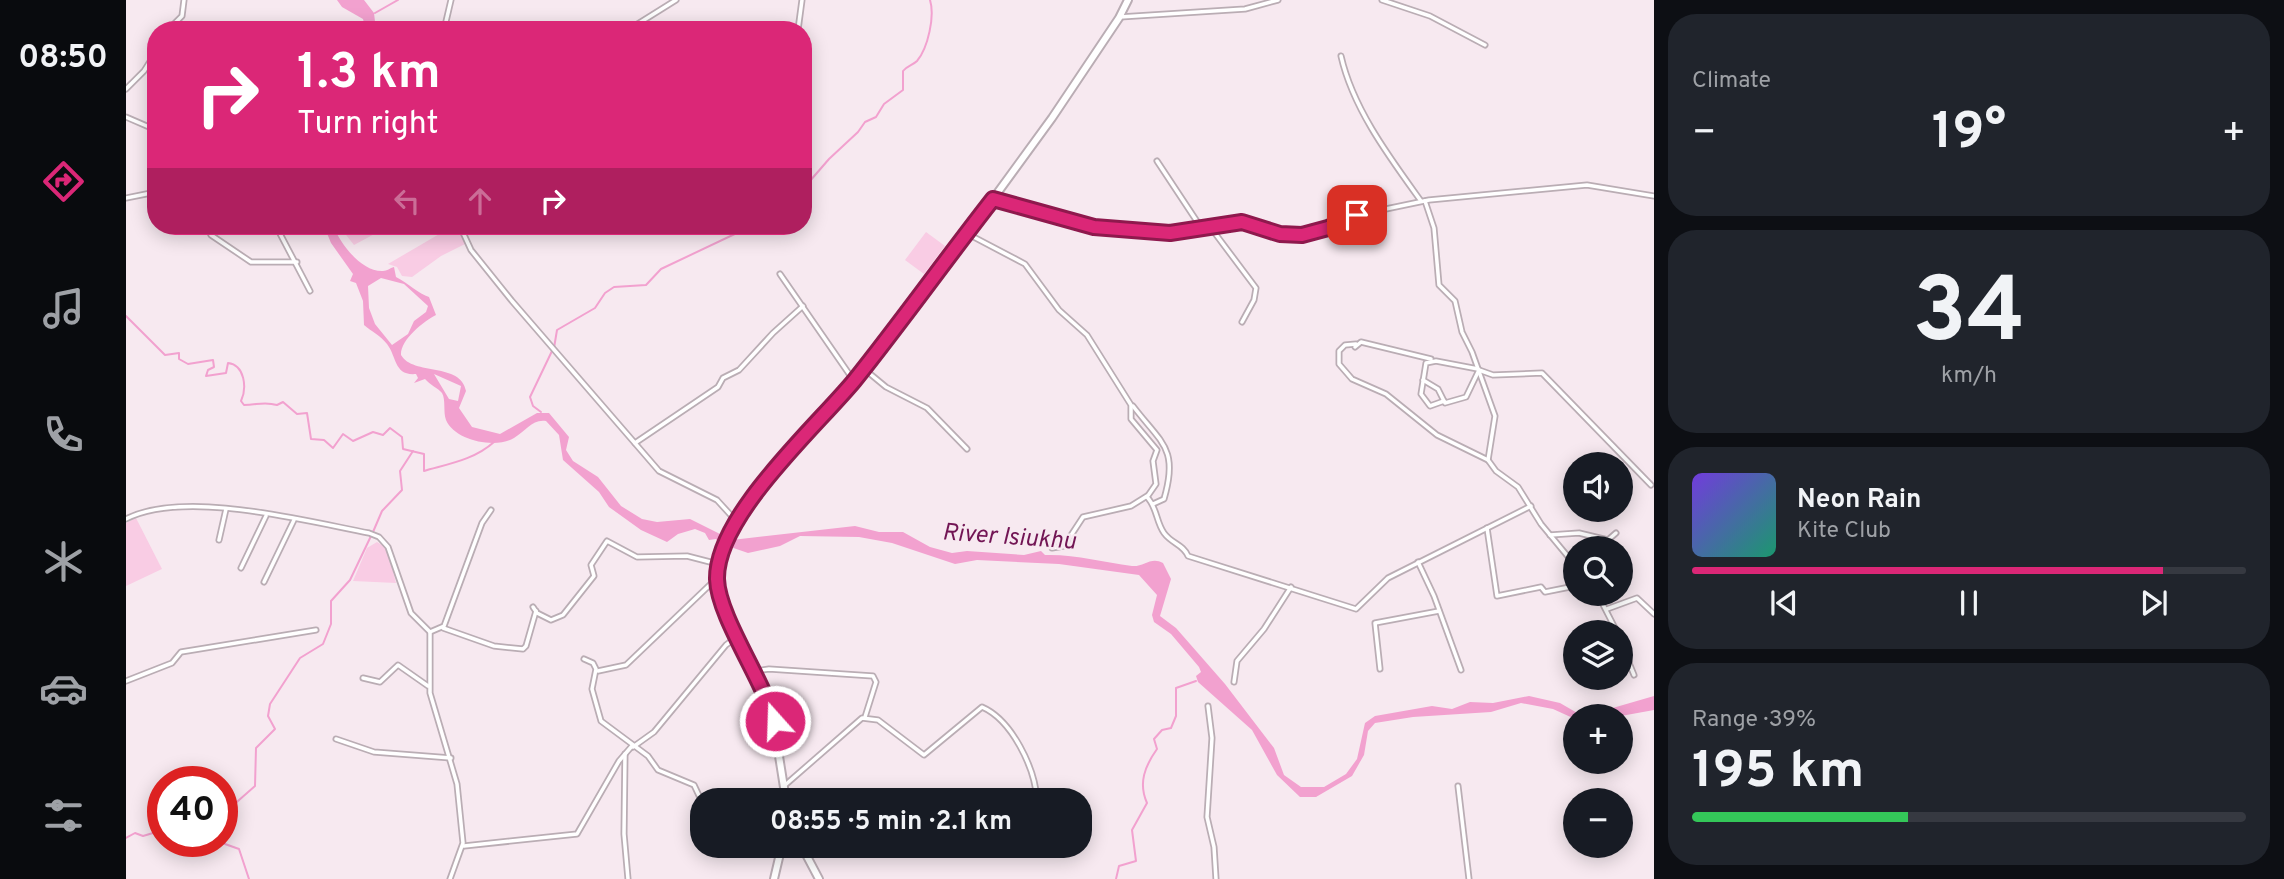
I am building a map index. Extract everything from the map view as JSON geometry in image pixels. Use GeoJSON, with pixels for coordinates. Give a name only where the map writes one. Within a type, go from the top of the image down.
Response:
{"type":"FeatureCollection","features":[{"type":"Feature","properties":{"kind":"street"},"geometry":{"type":"LineString","coordinates":[[177,21],[182,16],[184,0]]}},
{"type":"Feature","properties":{"kind":"street"},"geometry":{"type":"LineString","coordinates":[[446,21],[451,0]]}},
{"type":"Feature","properties":{"kind":"street"},"geometry":{"type":"LineString","coordinates":[[642,21],[676,0]]}},
{"type":"Feature","properties":{"kind":"street"},"geometry":{"type":"LineString","coordinates":[[799,21],[802,0]]}},
{"type":"Feature","properties":{"kind":"street"},"geometry":{"type":"LineString","coordinates":[[784,786],[775,721],[755,671],[721,600],[717,578],[725,545],[767,476],[854,381],[993,199],[1120,17],[1128,0]]}},
{"type":"Feature","properties":{"kind":"street"},"geometry":{"type":"LineString","coordinates":[[1120,17],[1245,9],[1278,0]]}},
{"type":"Feature","properties":{"kind":"street"},"geometry":{"type":"LineString","coordinates":[[1382,0],[1426,14],[1485,46]]}},
{"type":"Feature","properties":{"kind":"street"},"geometry":{"type":"LineString","coordinates":[[1341,56],[1373,129],[1423,201],[1434,228],[1439,285],[1455,301],[1462,332],[1479,369],[1496,422],[1487,450],[1488,460]]}},
{"type":"Feature","properties":{"kind":"street"},"geometry":{"type":"LineString","coordinates":[[126,89],[147,66]]}},
{"type":"Feature","properties":{"kind":"street"},"geometry":{"type":"LineString","coordinates":[[126,117],[147,126]]}},
{"type":"Feature","properties":{"kind":"street"},"geometry":{"type":"LineString","coordinates":[[1157,161],[1202,229]]}},
{"type":"Feature","properties":{"kind":"street"},"geometry":{"type":"LineString","coordinates":[[993,199],[1094,227],[1170,233],[1242,222],[1280,234],[1302,235],[1328,228],[1357,215],[1423,201],[1587,185],[1654,196]]}},
{"type":"Feature","properties":{"kind":"street"},"geometry":{"type":"LineString","coordinates":[[126,198],[147,194]]}},
{"type":"Feature","properties":{"kind":"street"},"geometry":{"type":"LineString","coordinates":[[1211,228],[1256,288],[1254,300],[1242,322]]}},
{"type":"Feature","properties":{"kind":"street"},"geometry":{"type":"LineString","coordinates":[[966,234],[1025,264],[1054,305],[1092,341],[1131,405],[1164,440],[1169,475],[1166,493],[1162,501],[1153,504]]}},
{"type":"Feature","properties":{"kind":"street"},"geometry":{"type":"LineString","coordinates":[[211,235],[251,262],[297,262]]}},
{"type":"Feature","properties":{"kind":"street"},"geometry":{"type":"LineString","coordinates":[[281,235],[310,290]]}},
{"type":"Feature","properties":{"kind":"street"},"geometry":{"type":"LineString","coordinates":[[465,235],[479,261],[664,476],[718,500],[738,523]]}},
{"type":"Feature","properties":{"kind":"street"},"geometry":{"type":"LineString","coordinates":[[780,274],[854,381]]}},
{"type":"Feature","properties":{"kind":"street"},"geometry":{"type":"LineString","coordinates":[[635,443],[718,387],[730,373],[739,370],[773,333],[803,306]]}},
{"type":"Feature","properties":{"kind":"street"},"geometry":{"type":"LineString","coordinates":[[1563,551],[1518,487],[1496,471],[1488,460],[1437,435],[1386,394],[1352,379],[1339,364],[1339,351],[1345,345],[1355,346],[1362,342],[1479,369],[1493,375],[1542,373],[1651,485]]}},
{"type":"Feature","properties":{"kind":"street"},"geometry":{"type":"LineString","coordinates":[[1440,361],[1426,363],[1421,394],[1428,404],[1453,402],[1466,397],[1479,369]]}},
{"type":"Feature","properties":{"kind":"street"},"geometry":{"type":"LineString","coordinates":[[863,368],[886,387],[927,408],[967,449]]}},
{"type":"Feature","properties":{"kind":"street"},"geometry":{"type":"LineString","coordinates":[[1423,380],[1438,389],[1444,401]]}},
{"type":"Feature","properties":{"kind":"street"},"geometry":{"type":"LineString","coordinates":[[1052,548],[1064,546],[1083,517],[1131,506],[1147,496],[1156,484],[1153,461],[1157,450],[1132,419],[1131,405]]}},
{"type":"Feature","properties":{"kind":"street"},"geometry":{"type":"LineString","coordinates":[[1478,454],[1487,450]]}},
{"type":"Feature","properties":{"kind":"street"},"geometry":{"type":"LineString","coordinates":[[1147,496],[1164,532],[1184,546],[1188,556],[1356,609],[1388,578],[1531,506]]}},
{"type":"Feature","properties":{"kind":"street"},"geometry":{"type":"LineString","coordinates":[[126,519],[159,509],[204,506],[369,533],[382,539],[388,547],[411,613],[430,632],[429,688],[458,790],[463,846],[450,879]]}},
{"type":"Feature","properties":{"kind":"street"},"geometry":{"type":"LineString","coordinates":[[219,540],[226,509]]}},
{"type":"Feature","properties":{"kind":"street"},"geometry":{"type":"LineString","coordinates":[[443,628],[482,523],[491,510]]}},
{"type":"Feature","properties":{"kind":"street"},"geometry":{"type":"LineString","coordinates":[[241,568],[266,516]]}},
{"type":"Feature","properties":{"kind":"street"},"geometry":{"type":"LineString","coordinates":[[264,582],[294,520]]}},
{"type":"Feature","properties":{"kind":"street"},"geometry":{"type":"LineString","coordinates":[[1486,527],[1497,596],[1541,587],[1545,592],[1563,590]]}},
{"type":"Feature","properties":{"kind":"street"},"geometry":{"type":"LineString","coordinates":[[1550,535],[1579,533],[1608,540],[1616,533]]}},
{"type":"Feature","properties":{"kind":"street"},"geometry":{"type":"LineString","coordinates":[[430,632],[443,628],[494,646],[523,649],[534,609],[551,620],[563,615],[592,580],[594,574],[591,565],[607,541],[637,557],[687,556],[719,565]]}},
{"type":"Feature","properties":{"kind":"street"},"geometry":{"type":"LineString","coordinates":[[1418,562],[1461,670]]}},
{"type":"Feature","properties":{"kind":"street"},"geometry":{"type":"LineString","coordinates":[[597,672],[626,664],[717,578]]}},
{"type":"Feature","properties":{"kind":"street"},"geometry":{"type":"LineString","coordinates":[[1234,682],[1237,661],[1264,629],[1291,587]]}},
{"type":"Feature","properties":{"kind":"street"},"geometry":{"type":"LineString","coordinates":[[1612,620],[1607,608],[1637,598],[1654,614]]}},
{"type":"Feature","properties":{"kind":"street"},"geometry":{"type":"LineString","coordinates":[[1380,668],[1375,623],[1439,611]]}},
{"type":"Feature","properties":{"kind":"street"},"geometry":{"type":"LineString","coordinates":[[126,681],[172,663],[181,652],[316,630]]}},
{"type":"Feature","properties":{"kind":"street"},"geometry":{"type":"LineString","coordinates":[[463,846],[577,834],[625,754],[654,732],[726,645],[738,636]]}},
{"type":"Feature","properties":{"kind":"street"},"geometry":{"type":"LineString","coordinates":[[584,659],[593,663],[597,672],[592,686],[598,715],[633,747],[655,762],[658,770],[695,788]]}},
{"type":"Feature","properties":{"kind":"street"},"geometry":{"type":"LineString","coordinates":[[363,678],[378,682],[398,665],[429,688]]}},
{"type":"Feature","properties":{"kind":"street"},"geometry":{"type":"LineString","coordinates":[[755,671],[769,668],[873,676],[876,682],[865,717],[784,786]]}},
{"type":"Feature","properties":{"kind":"street"},"geometry":{"type":"LineString","coordinates":[[1208,706],[1212,738],[1208,822],[1214,847],[1216,879]]}},
{"type":"Feature","properties":{"kind":"street"},"geometry":{"type":"LineString","coordinates":[[865,717],[875,718],[888,726],[918,754],[924,755],[978,708],[984,707],[1024,752],[1033,771],[1035,788]]}},
{"type":"Feature","properties":{"kind":"street"},"geometry":{"type":"LineString","coordinates":[[336,739],[374,752],[451,758]]}},
{"type":"Feature","properties":{"kind":"street"},"geometry":{"type":"LineString","coordinates":[[625,754],[624,834],[628,879]]}},
{"type":"Feature","properties":{"kind":"street"},"geometry":{"type":"LineString","coordinates":[[1458,786],[1469,879]]}},
{"type":"Feature","properties":{"kind":"street"},"geometry":{"type":"LineString","coordinates":[[774,879],[779,858]]}},
{"type":"Feature","properties":{"kind":"street"},"geometry":{"type":"LineString","coordinates":[[808,858],[819,879]]}},
{"type":"Feature","properties":{"kind":"shaded area"},"geometry":{"type":"Polygon","coordinates":[[[337,0],[364,0],[374,13],[375,21],[364,21],[342,7],[337,0]]]}},
{"type":"Feature","properties":{"kind":"shaded area"},"geometry":{"type":"Polygon","coordinates":[[[926,232],[945,246],[924,274],[905,260],[926,232]]]}},
{"type":"Feature","properties":{"kind":"shaded area"},"geometry":{"type":"Polygon","coordinates":[[[328,235],[338,235],[353,256],[367,267],[384,271],[394,267],[396,277],[429,297],[436,315],[408,337],[401,355],[416,365],[446,372],[462,382],[466,391],[459,408],[472,427],[500,434],[537,413],[549,413],[569,437],[566,450],[573,461],[598,477],[621,506],[642,519],[657,522],[690,519],[732,540],[855,526],[879,532],[903,532],[930,547],[952,553],[967,551],[1024,555],[1041,551],[1045,555],[1078,557],[1132,566],[1151,561],[1163,563],[1171,579],[1160,616],[1176,628],[1225,684],[1274,748],[1284,775],[1301,787],[1324,787],[1346,774],[1357,759],[1365,723],[1375,716],[1432,706],[1452,709],[1470,702],[1493,703],[1529,696],[1560,703],[1563,705],[1563,714],[1521,703],[1491,712],[1413,717],[1375,723],[1368,731],[1364,755],[1352,776],[1316,797],[1300,797],[1277,775],[1252,730],[1198,682],[1196,676],[1201,672],[1199,667],[1171,634],[1154,622],[1152,615],[1157,595],[1139,575],[1059,564],[977,560],[955,564],[892,543],[859,537],[800,536],[780,546],[748,553],[719,543],[716,539],[709,540],[705,533],[695,529],[678,534],[667,542],[641,530],[609,507],[599,492],[563,460],[559,435],[546,421],[537,422],[514,438],[497,443],[477,441],[458,433],[446,420],[442,393],[425,379],[414,383],[418,378],[416,374],[400,369],[387,344],[364,325],[363,301],[356,283],[350,281],[353,274],[328,235]],[[381,278],[368,286],[369,308],[375,324],[392,345],[408,334],[414,321],[426,312],[428,306],[404,284],[381,278]],[[434,374],[449,399],[458,401],[461,386],[434,374]]]}},
{"type":"Feature","properties":{"kind":"shaded area"},"geometry":{"type":"Polygon","coordinates":[[[346,235],[373,235],[354,245],[346,235]]]}},
{"type":"Feature","properties":{"kind":"shaded area"},"geometry":{"type":"Polygon","coordinates":[[[438,235],[462,235],[465,244],[441,256],[412,277],[402,276],[397,267],[388,264],[438,235]]]}},
{"type":"Feature","properties":{"kind":"shaded area"},"geometry":{"type":"Polygon","coordinates":[[[136,518],[162,569],[126,586],[126,523],[136,518]]]}},
{"type":"Feature","properties":{"kind":"shaded area"},"geometry":{"type":"Polygon","coordinates":[[[377,542],[387,548],[396,583],[353,581],[367,548],[377,542]]]}},
{"type":"Feature","properties":{"kind":"shaded area"},"geometry":{"type":"Polygon","coordinates":[[[1654,696],[1654,710],[1633,714],[1633,704],[1626,704],[1654,696]]]}},
{"type":"Feature","properties":{"kind":"waterway"},"geometry":{"type":"LineString","coordinates":[[375,13],[398,0]]}},
{"type":"Feature","properties":{"kind":"waterway"},"geometry":{"type":"LineString","coordinates":[[812,179],[865,122],[876,117],[884,104],[903,90],[903,71],[917,61],[927,40],[932,14],[930,0]]}},
{"type":"Feature","properties":{"kind":"waterway"},"geometry":{"type":"LineString","coordinates":[[554,348],[557,330],[595,308],[605,293],[614,287],[646,285],[661,269],[733,235]]}},
{"type":"Feature","properties":{"kind":"waterway"},"geometry":{"type":"LineString","coordinates":[[126,316],[165,355],[179,353],[179,359],[188,364],[213,360],[214,367],[208,370],[206,376],[226,373],[228,363],[234,365],[243,378],[241,401],[244,405],[277,405],[283,402],[297,414],[307,413],[311,439],[324,440],[333,448],[343,434],[353,441],[373,432],[383,435],[390,428],[402,437],[403,449],[424,454],[424,471],[469,457],[494,442]]}},
{"type":"Feature","properties":{"kind":"waterway"},"geometry":{"type":"LineString","coordinates":[[541,412],[533,406],[530,397],[552,351]]}},
{"type":"Feature","properties":{"kind":"waterway"},"geometry":{"type":"LineString","coordinates":[[373,532],[382,511],[402,490],[400,471],[413,451]]}},
{"type":"Feature","properties":{"kind":"waterway"},"geometry":{"type":"LineString","coordinates":[[238,801],[255,786],[256,748],[275,729],[268,716],[270,704],[300,658],[323,644],[331,624],[331,601],[350,580],[371,536]]}},
{"type":"Feature","properties":{"kind":"waterway"},"geometry":{"type":"LineString","coordinates":[[1116,879],[1119,866],[1136,861],[1132,830],[1147,803],[1143,782],[1146,768],[1157,749],[1154,739],[1162,730],[1171,728],[1176,716],[1176,688],[1196,681]]}},
{"type":"Feature","properties":{"kind":"waterway"},"geometry":{"type":"LineString","coordinates":[[126,838],[135,833],[147,835]]}},
{"type":"Feature","properties":{"kind":"waterway"},"geometry":{"type":"LineString","coordinates":[[238,849],[249,879]]}},
{"type":"Feature","properties":{"kind":"route"},"geometry":{"type":"LineString","coordinates":[[775,721],[768,700],[720,597],[717,572],[725,545],[765,479],[854,381],[993,199],[1094,227],[1170,233],[1242,222],[1292,236],[1328,228],[1357,215]]}},
{"type":"Feature","properties":{"kind":"water label","name":"River Isiukhu"},"geometry":{"type":"Point","coordinates":[1009,538]}}]}
